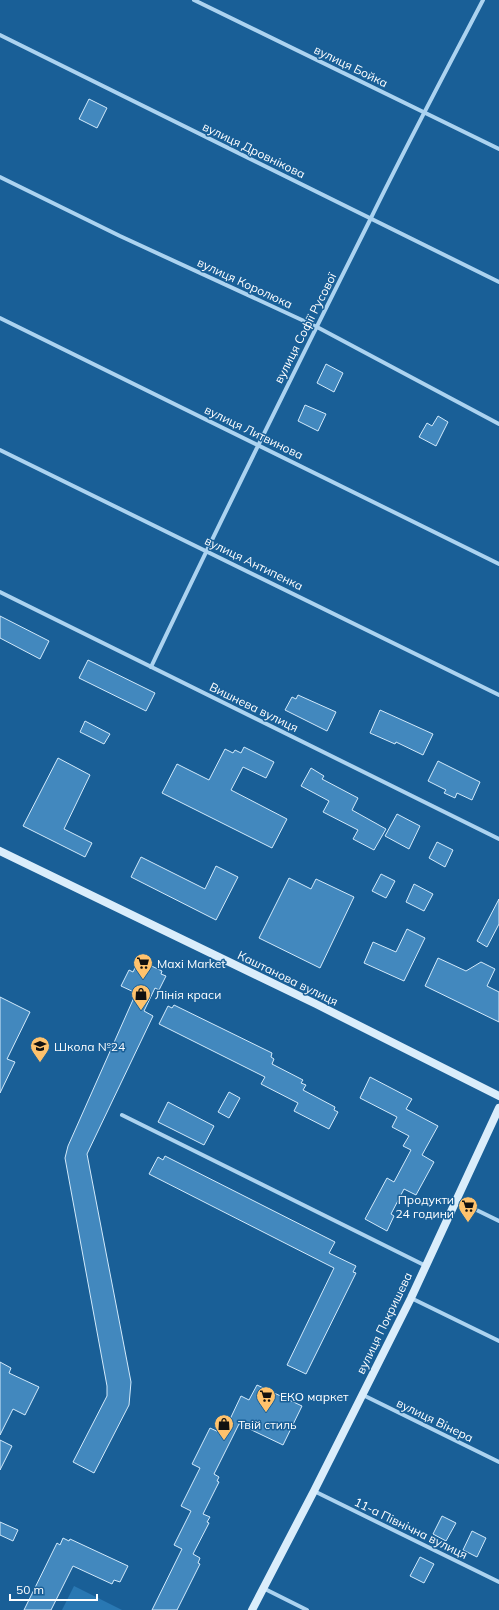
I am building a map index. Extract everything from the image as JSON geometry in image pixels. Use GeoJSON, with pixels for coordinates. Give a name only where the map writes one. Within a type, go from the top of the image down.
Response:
{"type":"FeatureCollection","features":[{"type":"Feature","properties":{"kind":"street","name":"вулиця Бойка"},"geometry":{"type":"LineString","coordinates":[[194,0],[499,149]]}},
{"type":"Feature","properties":{"kind":"street","name":"вулиця Софії Русової"},"geometry":{"type":"LineString","coordinates":[[151,667],[257,445],[370,219],[483,0]]}},
{"type":"Feature","properties":{"kind":"street","name":"вулиця Дровнікова"},"geometry":{"type":"LineString","coordinates":[[0,35],[499,282]]}},
{"type":"Feature","properties":{"kind":"street","name":"вулиця Королюка"},"geometry":{"type":"LineString","coordinates":[[0,177],[120,236],[317,327],[499,424]]}},
{"type":"Feature","properties":{"kind":"street","name":"вулиця Литвинова"},"geometry":{"type":"LineString","coordinates":[[0,318],[499,564]]}},
{"type":"Feature","properties":{"kind":"street","name":"вулиця Антипенка"},"geometry":{"type":"LineString","coordinates":[[0,450],[499,695]]}},
{"type":"Feature","properties":{"kind":"street","name":"Вишнева вулиця"},"geometry":{"type":"LineString","coordinates":[[0,592],[499,839]]}},
{"type":"Feature","properties":{"kind":"street","name":"Каштанова вулиця"},"geometry":{"type":"LineString","coordinates":[[0,851],[499,1096]]}},
{"type":"Feature","properties":{"kind":"street","name":"вулиця Покришева"},"geometry":{"type":"LineString","coordinates":[[252,1610],[363,1395],[411,1298],[499,1108]]}},
{"type":"Feature","properties":{"kind":"street"},"geometry":{"type":"LineString","coordinates":[[122,1115],[426,1266]]}},
{"type":"Feature","properties":{"kind":"street"},"geometry":{"type":"LineString","coordinates":[[456,1200],[499,1221]]}},
{"type":"Feature","properties":{"kind":"street"},"geometry":{"type":"LineString","coordinates":[[411,1298],[499,1341]]}},
{"type":"Feature","properties":{"kind":"street","name":"вулиця Вінера"},"geometry":{"type":"LineString","coordinates":[[363,1395],[499,1462]]}},
{"type":"Feature","properties":{"kind":"street","name":"11-а Північна вулиця"},"geometry":{"type":"LineString","coordinates":[[314,1491],[499,1582]]}},
{"type":"Feature","properties":{"kind":"street"},"geometry":{"type":"LineString","coordinates":[[263,1588],[307,1610]]}},
{"type":"Feature","properties":{"kind":"shaded area"},"geometry":{"type":"Polygon","coordinates":[[[74,1586],[122,1610],[62,1610],[74,1586]]]}},
{"type":"Feature","properties":{"kind":"building"},"geometry":{"type":"Polygon","coordinates":[[[89,99],[107,108],[97,128],[79,119],[89,99]]]}},
{"type":"Feature","properties":{"kind":"building"},"geometry":{"type":"Polygon","coordinates":[[[326,364],[343,373],[334,392],[317,383],[326,364]]]}},
{"type":"Feature","properties":{"kind":"building"},"geometry":{"type":"Polygon","coordinates":[[[305,405],[326,414],[318,431],[298,421],[305,405]]]}},
{"type":"Feature","properties":{"kind":"building"},"geometry":{"type":"Polygon","coordinates":[[[438,416],[448,422],[436,446],[419,437],[427,423],[432,426],[438,416]]]}},
{"type":"Feature","properties":{"kind":"building"},"geometry":{"type":"Polygon","coordinates":[[[0,616],[49,641],[40,659],[0,638],[0,616]]]}},
{"type":"Feature","properties":{"kind":"building"},"geometry":{"type":"Polygon","coordinates":[[[88,660],[155,693],[146,711],[79,678],[88,660]]]}},
{"type":"Feature","properties":{"kind":"building"},"geometry":{"type":"Polygon","coordinates":[[[298,695],[336,712],[327,731],[285,710],[292,697],[296,699],[298,695]]]}},
{"type":"Feature","properties":{"kind":"building"},"geometry":{"type":"Polygon","coordinates":[[[380,710],[433,734],[423,755],[396,742],[395,744],[370,733],[380,710]]]}},
{"type":"Feature","properties":{"kind":"building"},"geometry":{"type":"Polygon","coordinates":[[[85,721],[110,734],[104,744],[80,732],[85,721]]]}},
{"type":"Feature","properties":{"kind":"building"},"geometry":{"type":"Polygon","coordinates":[[[244,747],[274,762],[266,778],[243,767],[231,790],[287,819],[272,848],[162,793],[177,764],[209,780],[225,749],[233,753],[235,750],[241,753],[244,747]]]}},
{"type":"Feature","properties":{"kind":"building"},"geometry":{"type":"Polygon","coordinates":[[[58,758],[90,775],[64,829],[92,843],[85,857],[23,826],[58,758]]]}},
{"type":"Feature","properties":{"kind":"building"},"geometry":{"type":"Polygon","coordinates":[[[438,761],[480,782],[472,800],[457,793],[455,798],[444,793],[446,790],[428,781],[438,761]]]}},
{"type":"Feature","properties":{"kind":"building"},"geometry":{"type":"Polygon","coordinates":[[[311,768],[324,776],[322,779],[358,798],[352,810],[386,829],[374,850],[353,839],[358,830],[323,812],[329,801],[301,786],[311,768]]]}},
{"type":"Feature","properties":{"kind":"building"},"geometry":{"type":"Polygon","coordinates":[[[397,814],[420,826],[409,849],[385,836],[397,814]]]}},
{"type":"Feature","properties":{"kind":"building"},"geometry":{"type":"Polygon","coordinates":[[[437,842],[453,850],[445,867],[429,858],[437,842]]]}},
{"type":"Feature","properties":{"kind":"building"},"geometry":{"type":"Polygon","coordinates":[[[141,857],[205,889],[216,866],[238,877],[216,920],[131,877],[141,857]]]}},
{"type":"Feature","properties":{"kind":"building"},"geometry":{"type":"Polygon","coordinates":[[[381,874],[395,881],[386,898],[372,891],[381,874]]]}},
{"type":"Feature","properties":{"kind":"building"},"geometry":{"type":"Polygon","coordinates":[[[289,878],[311,889],[316,879],[354,897],[320,968],[259,938],[289,878]]]}},
{"type":"Feature","properties":{"kind":"building"},"geometry":{"type":"Polygon","coordinates":[[[414,884],[433,894],[424,911],[406,902],[414,884]]]}},
{"type":"Feature","properties":{"kind":"building"},"geometry":{"type":"Polygon","coordinates":[[[499,899],[499,924],[487,947],[477,941],[499,899]]]}},
{"type":"Feature","properties":{"kind":"building"},"geometry":{"type":"Polygon","coordinates":[[[407,929],[425,938],[404,981],[364,963],[373,942],[396,952],[407,929]]]}},
{"type":"Feature","properties":{"kind":"building"},"geometry":{"type":"Polygon","coordinates":[[[438,958],[466,971],[481,962],[495,969],[487,986],[499,992],[499,1022],[425,986],[438,958]]]}},
{"type":"Feature","properties":{"kind":"building"},"geometry":{"type":"Polygon","coordinates":[[[139,960],[162,971],[161,974],[166,976],[159,990],[155,988],[144,1011],[153,1016],[87,1154],[131,1382],[129,1405],[94,1473],[73,1462],[107,1396],[107,1386],[65,1158],[68,1146],[136,993],[121,986],[129,970],[133,972],[139,960]]]}},
{"type":"Feature","properties":{"kind":"building"},"geometry":{"type":"Polygon","coordinates":[[[0,997],[30,1012],[7,1059],[15,1062],[0,1093],[0,997]]]}},
{"type":"Feature","properties":{"kind":"building"},"geometry":{"type":"Polygon","coordinates":[[[174,1005],[272,1053],[271,1057],[274,1059],[272,1064],[303,1080],[301,1083],[306,1085],[303,1090],[335,1107],[334,1110],[338,1112],[329,1129],[294,1111],[298,1103],[261,1084],[265,1077],[159,1024],[168,1006],[172,1008],[174,1005]]]}},
{"type":"Feature","properties":{"kind":"building"},"geometry":{"type":"Polygon","coordinates":[[[370,1077],[412,1099],[406,1109],[438,1126],[422,1155],[434,1162],[416,1195],[404,1189],[391,1214],[394,1216],[387,1231],[365,1219],[387,1178],[394,1182],[411,1150],[403,1146],[409,1136],[392,1127],[397,1117],[360,1098],[370,1077]]]}},
{"type":"Feature","properties":{"kind":"building"},"geometry":{"type":"Polygon","coordinates":[[[229,1092],[240,1098],[229,1118],[218,1112],[229,1092]]]}},
{"type":"Feature","properties":{"kind":"building"},"geometry":{"type":"Polygon","coordinates":[[[168,1102],[214,1126],[204,1145],[158,1122],[168,1102]]]}},
{"type":"Feature","properties":{"kind":"building"},"geometry":{"type":"Polygon","coordinates":[[[165,1156],[335,1242],[329,1253],[356,1266],[353,1272],[356,1273],[306,1374],[287,1365],[334,1268],[149,1174],[158,1157],[163,1160],[165,1156]]]}},
{"type":"Feature","properties":{"kind":"building"},"geometry":{"type":"Polygon","coordinates":[[[0,1362],[11,1368],[9,1373],[39,1387],[25,1415],[13,1409],[0,1435],[0,1362]]]}},
{"type":"Feature","properties":{"kind":"building"},"geometry":{"type":"Polygon","coordinates":[[[257,1385],[302,1406],[283,1445],[239,1424],[214,1474],[219,1477],[217,1481],[219,1482],[203,1514],[210,1517],[207,1522],[209,1523],[193,1554],[200,1558],[198,1563],[200,1564],[177,1610],[152,1610],[182,1549],[174,1545],[191,1511],[181,1506],[200,1468],[192,1464],[210,1428],[223,1434],[241,1396],[249,1400],[257,1385]]]}},
{"type":"Feature","properties":{"kind":"building"},"geometry":{"type":"Polygon","coordinates":[[[0,1440],[12,1446],[0,1470],[0,1440]]]}},
{"type":"Feature","properties":{"kind":"building"},"geometry":{"type":"Polygon","coordinates":[[[442,1516],[456,1523],[446,1541],[433,1534],[442,1516]]]}},
{"type":"Feature","properties":{"kind":"building"},"geometry":{"type":"Polygon","coordinates":[[[0,1522],[18,1530],[13,1541],[0,1535],[0,1522]]]}},
{"type":"Feature","properties":{"kind":"building"},"geometry":{"type":"Polygon","coordinates":[[[472,1531],[486,1538],[477,1557],[463,1550],[472,1531]]]}},
{"type":"Feature","properties":{"kind":"building"},"geometry":{"type":"Polygon","coordinates":[[[63,1538],[69,1541],[70,1539],[128,1566],[120,1582],[114,1580],[112,1584],[73,1566],[51,1610],[24,1610],[57,1543],[60,1545],[63,1538]]]}},
{"type":"Feature","properties":{"kind":"building"},"geometry":{"type":"Polygon","coordinates":[[[420,1557],[434,1564],[424,1583],[410,1576],[420,1557]]]}},
{"type":"Feature","properties":{"kind":"place","name":"Maxi Market"},"geometry":{"type":"Point","coordinates":[143,980]}},
{"type":"Feature","properties":{"kind":"place","name":"Лінія краси"},"geometry":{"type":"Point","coordinates":[141,1011]}},
{"type":"Feature","properties":{"kind":"place","name":"Школа №24"},"geometry":{"type":"Point","coordinates":[40,1063]}},
{"type":"Feature","properties":{"kind":"place","name":"Продукти 24 години"},"geometry":{"type":"Point","coordinates":[468,1223]}},
{"type":"Feature","properties":{"kind":"place","name":"ЕКО маркет"},"geometry":{"type":"Point","coordinates":[266,1413]}},
{"type":"Feature","properties":{"kind":"place","name":"Твій стиль"},"geometry":{"type":"Point","coordinates":[224,1441]}}]}
